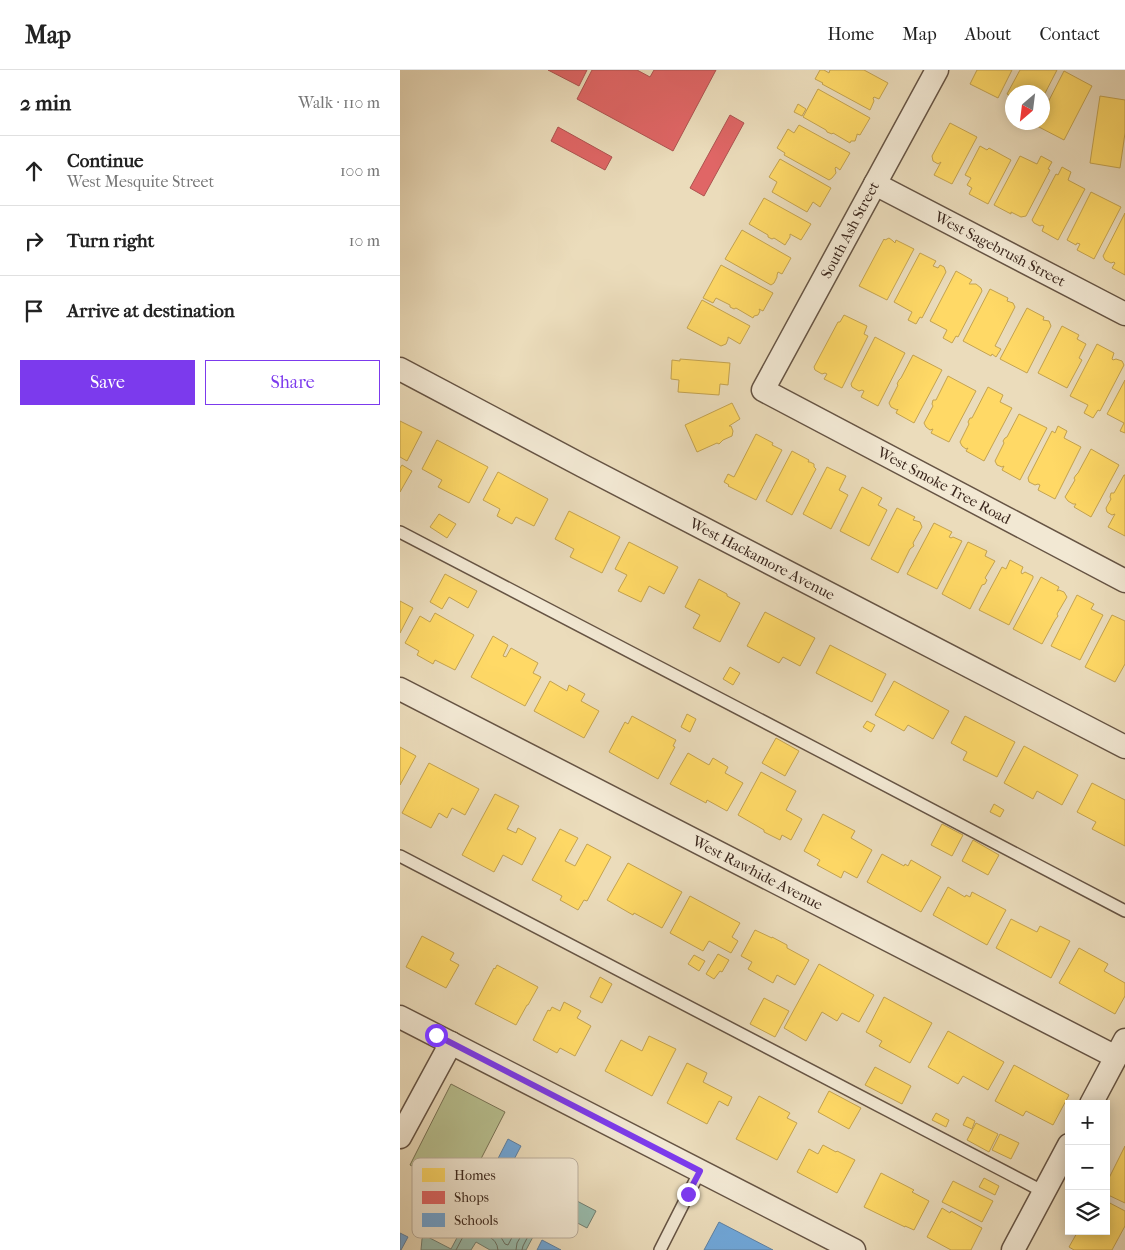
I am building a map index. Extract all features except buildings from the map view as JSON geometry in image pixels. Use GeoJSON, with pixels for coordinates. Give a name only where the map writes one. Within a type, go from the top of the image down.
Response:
{"type":"FeatureCollection","features":[{"type":"Feature","properties":{"kind":"street","name":"South Ash Street"},"geometry":{"type":"LineString","coordinates":[[763,390],[937,70]]}},
{"type":"Feature","properties":{"kind":"street","name":"West Sagebrush Street"},"geometry":{"type":"LineString","coordinates":[[875,184],[1125,314]]}},
{"type":"Feature","properties":{"kind":"street","name":"West Hackamore Avenue"},"geometry":{"type":"LineString","coordinates":[[400,369],[1125,747]]}},
{"type":"Feature","properties":{"kind":"street","name":"West Smoke Tree Road"},"geometry":{"type":"LineString","coordinates":[[763,390],[1125,581]]}},
{"type":"Feature","properties":{"kind":"street","name":"West Rawhide Avenue"},"geometry":{"type":"LineString","coordinates":[[400,689],[1120,1048]]}},
{"type":"Feature","properties":{"kind":"street"},"geometry":{"type":"LineString","coordinates":[[400,1017],[854,1250]]}},
{"type":"Feature","properties":{"kind":"street"},"geometry":{"type":"LineString","coordinates":[[400,1138],[451,1043]]}},
{"type":"Feature","properties":{"kind":"street"},"geometry":{"type":"LineString","coordinates":[[1093,1100],[1120,1048]]}},
{"type":"Feature","properties":{"kind":"street"},"geometry":{"type":"LineString","coordinates":[[1013,1250],[1065,1153]]}},
{"type":"Feature","properties":{"kind":"lane"},"geometry":{"type":"LineString","coordinates":[[400,532],[1125,912]]}},
{"type":"Feature","properties":{"kind":"lane"},"geometry":{"type":"LineString","coordinates":[[400,856],[1044,1192]]}},
{"type":"Feature","properties":{"kind":"lane"},"geometry":{"type":"LineString","coordinates":[[660,1250],[700,1171]]}},
{"type":"Feature","properties":{"kind":"green space"},"geometry":{"type":"Polygon","coordinates":[[[451,1084],[505,1112],[481,1158],[414,1158],[451,1084]]]}},
{"type":"Feature","properties":{"kind":"water"},"geometry":{"type":"Polygon","coordinates":[[[578,1202],[596,1211],[587,1228],[578,1223],[578,1202]]]}},
{"type":"Feature","properties":{"kind":"water"},"geometry":{"type":"Polygon","coordinates":[[[430,1238],[451,1249],[457,1238],[532,1238],[526,1250],[490,1250],[476,1242],[471,1250],[421,1250],[422,1239],[430,1238]]]}},
{"type":"Feature","properties":{"kind":"route"},"geometry":{"type":"LineString","coordinates":[[436,1035],[700,1171],[688,1194]]}}]}
